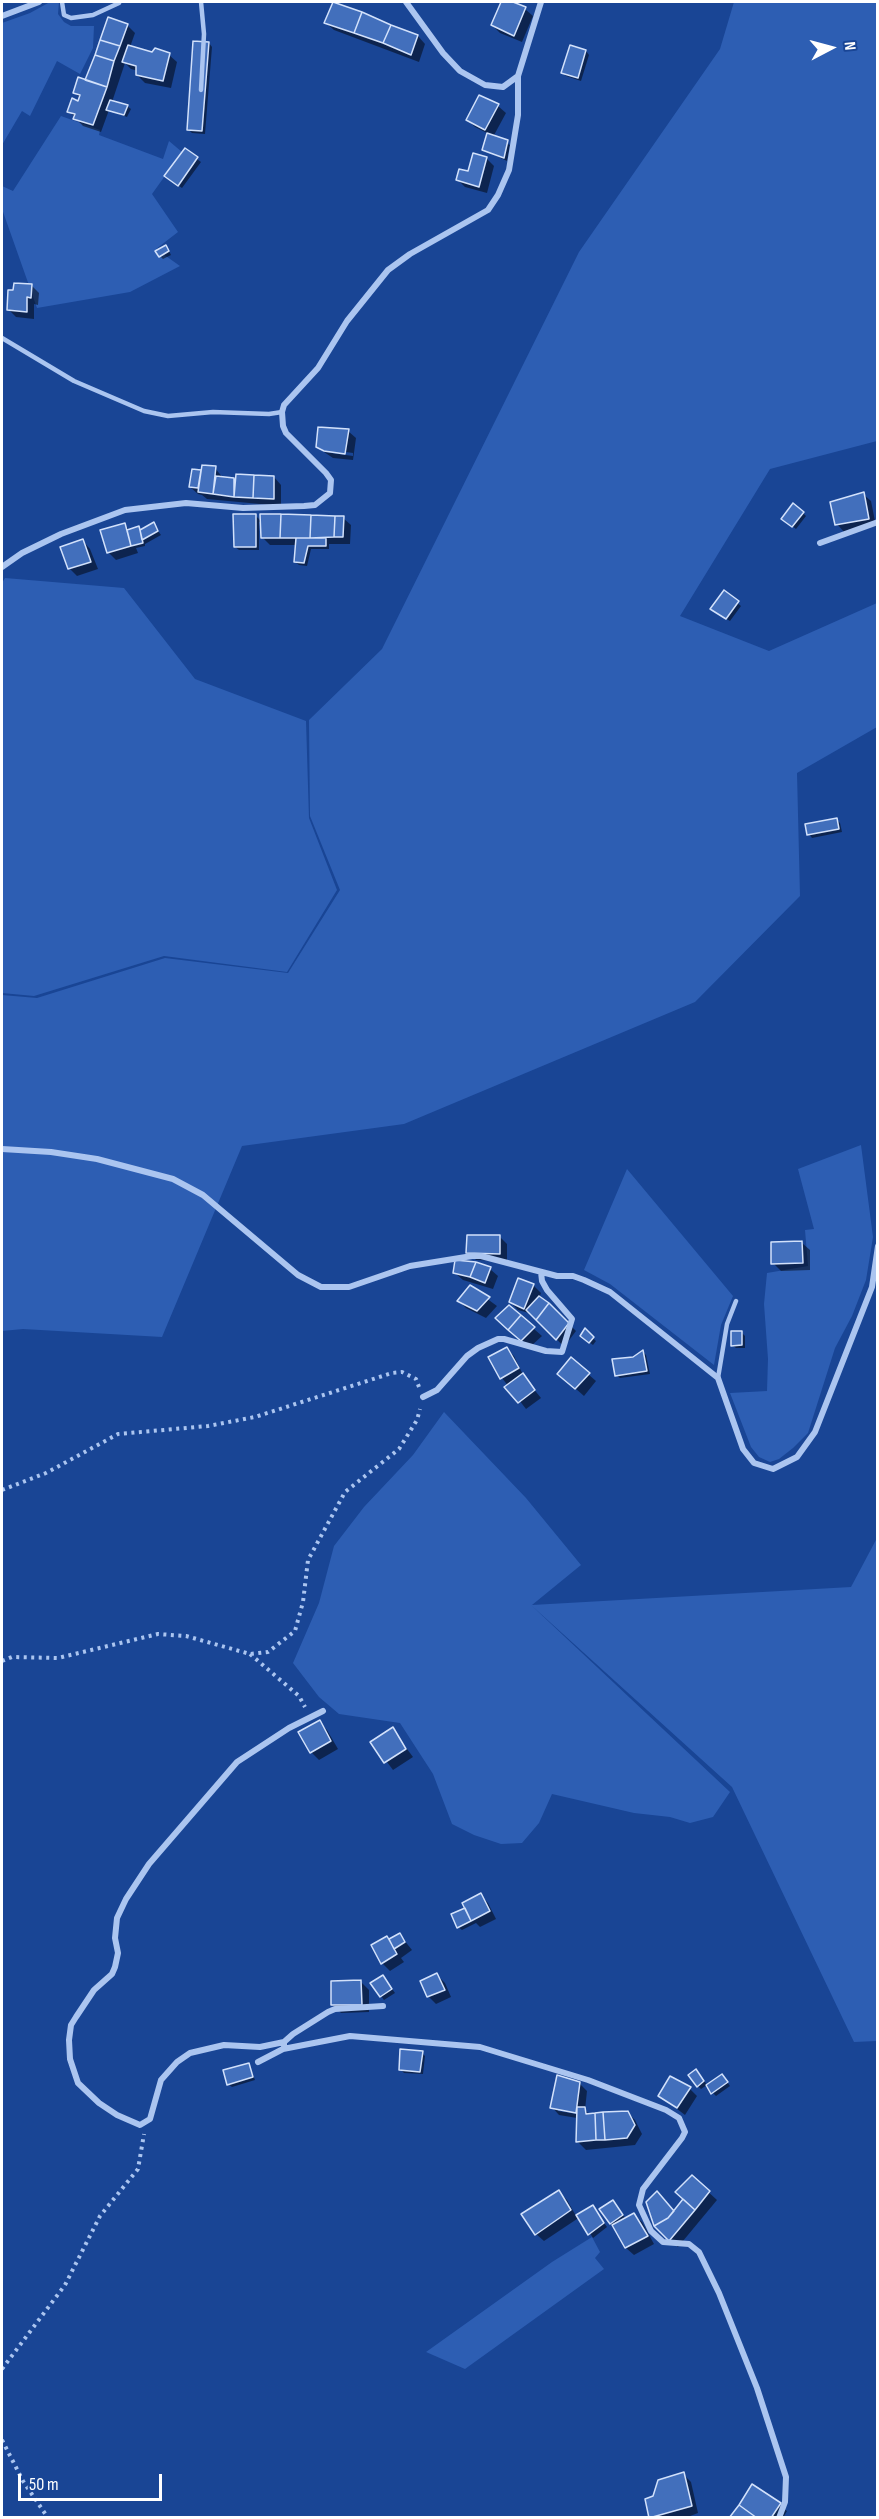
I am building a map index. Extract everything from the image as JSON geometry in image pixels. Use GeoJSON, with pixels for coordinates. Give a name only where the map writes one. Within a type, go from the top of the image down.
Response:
{"type":"FeatureCollection","features":[{"type":"Feature","properties":{"kind":"street"},"geometry":{"type":"LineString","coordinates":[[2,16],[39,2]]}},
{"type":"Feature","properties":{"kind":"street"},"geometry":{"type":"LineString","coordinates":[[406,2],[443,53],[460,71],[485,85],[503,87],[518,76]]}},
{"type":"Feature","properties":{"kind":"street"},"geometry":{"type":"LineString","coordinates":[[2,567],[29,549],[61,534],[124,510],[186,503],[243,508],[315,505],[330,493],[332,480],[309,454],[286,434],[282,426],[284,405],[318,368],[347,321],[388,270],[410,254],[488,210],[509,170],[518,115],[518,76],[541,2]]}},
{"type":"Feature","properties":{"kind":"street"},"geometry":{"type":"LineString","coordinates":[[820,543],[878,522]]}},
{"type":"Feature","properties":{"kind":"street"},"geometry":{"type":"LineString","coordinates":[[2,1149],[51,1152],[98,1159],[173,1179],[203,1195],[298,1275],[321,1287],[349,1287],[410,1266],[472,1256],[557,1276],[573,1276],[610,1292],[718,1377],[743,1449],[754,1463],[773,1469],[797,1457],[815,1432],[872,1287],[878,1246]]}},
{"type":"Feature","properties":{"kind":"street"},"geometry":{"type":"LineString","coordinates":[[423,1397],[437,1390],[467,1356],[498,1339],[546,1351],[562,1352],[572,1319],[547,1290],[541,1272]]}},
{"type":"Feature","properties":{"kind":"street"},"geometry":{"type":"LineString","coordinates":[[323,1711],[289,1728],[237,1762],[149,1864],[126,1899],[117,1918],[115,1938],[118,1953],[112,1974],[94,1990],[71,2025],[70,2059],[78,2083],[99,2103],[126,2121],[140,2125],[150,2119],[160,2080],[177,2062],[190,2053],[224,2045],[260,2047],[350,2036],[480,2047],[588,2080],[666,2110],[679,2118],[685,2132],[643,2188],[639,2205],[641,2213],[651,2231],[663,2242],[689,2244],[699,2252],[707,2267],[758,2388],[786,2477],[785,2502],[779,2517]]}},
{"type":"Feature","properties":{"kind":"street"},"geometry":{"type":"LineString","coordinates":[[258,2062],[284,2045],[293,2034],[335,2009],[383,2006]]}},
{"type":"Feature","properties":{"kind":"lane"},"geometry":{"type":"LineString","coordinates":[[62,2],[64,15],[71,18],[93,15],[119,3]]}},
{"type":"Feature","properties":{"kind":"lane"},"geometry":{"type":"LineString","coordinates":[[201,2],[204,34],[201,90]]}},
{"type":"Feature","properties":{"kind":"lane"},"geometry":{"type":"LineString","coordinates":[[2,338],[74,381],[144,411],[168,416],[213,412],[269,414],[282,412]]}},
{"type":"Feature","properties":{"kind":"lane"},"geometry":{"type":"LineString","coordinates":[[718,1377],[726,1324],[736,1301]]}},
{"type":"Feature","properties":{"kind":"path"},"geometry":{"type":"LineString","coordinates":[[2,1490],[46,1473],[118,1434],[208,1426],[255,1417],[392,1373],[402,1372],[416,1379],[423,1397],[417,1420],[399,1449],[345,1492],[308,1560],[303,1602],[295,1631],[268,1652],[249,1654],[186,1636],[158,1634],[58,1659],[12,1657],[2,1660]]}},
{"type":"Feature","properties":{"kind":"path"},"geometry":{"type":"LineString","coordinates":[[249,1654],[299,1696],[310,1717]]}},
{"type":"Feature","properties":{"kind":"path"},"geometry":{"type":"LineString","coordinates":[[2,2369],[65,2285],[100,2216],[138,2169],[146,2123]]}},
{"type":"Feature","properties":{"kind":"path"},"geometry":{"type":"LineString","coordinates":[[2,2440],[23,2481],[48,2517]]}},
{"type":"Feature","properties":{"kind":"shaded area"},"geometry":{"type":"Polygon","coordinates":[[[50,2],[59,2],[58,14],[64,22],[71,26],[94,26],[93,48],[80,74],[57,61],[30,116],[22,111],[2,145],[2,23],[30,13],[50,2]]]}},
{"type":"Feature","properties":{"kind":"shaded area"},"geometry":{"type":"Polygon","coordinates":[[[734,2],[877,2],[877,441],[770,469],[680,616],[769,651],[877,603],[877,727],[797,773],[800,896],[695,1002],[404,1124],[242,1146],[162,1337],[23,1329],[2,1331],[2,995],[37,998],[165,958],[288,973],[340,890],[310,816],[309,720],[382,649],[579,252],[720,49],[734,2]]]}},
{"type":"Feature","properties":{"kind":"shaded area"},"geometry":{"type":"Polygon","coordinates":[[[61,116],[100,130],[99,135],[163,159],[169,141],[182,152],[152,194],[178,232],[156,249],[180,266],[130,292],[37,308],[2,209],[2,186],[13,191],[61,116]]]}},
{"type":"Feature","properties":{"kind":"shaded area"},"geometry":{"type":"Polygon","coordinates":[[[5,578],[124,588],[195,679],[306,721],[309,818],[337,890],[287,972],[164,956],[34,996],[2,993],[2,583],[5,578]]]}},
{"type":"Feature","properties":{"kind":"shaded area"},"geometry":{"type":"Polygon","coordinates":[[[861,1145],[873,1237],[866,1280],[852,1316],[835,1348],[808,1433],[779,1459],[770,1462],[759,1457],[751,1447],[730,1393],[767,1391],[768,1359],[764,1304],[767,1273],[808,1266],[805,1230],[814,1229],[798,1169],[861,1145]]]}},
{"type":"Feature","properties":{"kind":"shaded area"},"geometry":{"type":"Polygon","coordinates":[[[627,1169],[733,1296],[721,1325],[714,1365],[610,1284],[584,1270],[627,1169]]]}},
{"type":"Feature","properties":{"kind":"shaded area"},"geometry":{"type":"Polygon","coordinates":[[[444,1412],[526,1498],[581,1565],[532,1605],[851,1587],[877,1538],[877,2041],[854,2042],[732,1787],[531,1605],[730,1792],[713,1817],[690,1823],[552,1794],[539,1823],[522,1843],[501,1844],[474,1835],[452,1824],[433,1774],[400,1723],[339,1714],[319,1697],[293,1663],[319,1603],[334,1546],[364,1507],[413,1455],[444,1412]]]}},
{"type":"Feature","properties":{"kind":"shaded area"},"geometry":{"type":"Polygon","coordinates":[[[592,2237],[600,2252],[595,2258],[604,2269],[465,2369],[426,2352],[552,2262],[592,2237]]]}},
{"type":"Feature","properties":{"kind":"building"},"geometry":{"type":"Polygon","coordinates":[[[333,2],[362,12],[354,33],[324,23],[333,2]]]}},
{"type":"Feature","properties":{"kind":"building"},"geometry":{"type":"Polygon","coordinates":[[[501,2],[513,2],[526,7],[514,36],[491,25],[501,2]]]}},
{"type":"Feature","properties":{"kind":"building"},"geometry":{"type":"Polygon","coordinates":[[[362,12],[391,25],[383,43],[354,33],[362,12]]]}},
{"type":"Feature","properties":{"kind":"building"},"geometry":{"type":"Polygon","coordinates":[[[108,17],[128,24],[120,46],[100,40],[108,17]]]}},
{"type":"Feature","properties":{"kind":"building"},"geometry":{"type":"Polygon","coordinates":[[[391,25],[418,35],[411,55],[383,43],[391,25]]]}},
{"type":"Feature","properties":{"kind":"building"},"geometry":{"type":"Polygon","coordinates":[[[100,40],[120,46],[114,61],[95,55],[100,40]]]}},
{"type":"Feature","properties":{"kind":"building"},"geometry":{"type":"Polygon","coordinates":[[[193,41],[209,42],[202,131],[187,130],[193,41]]]}},
{"type":"Feature","properties":{"kind":"building"},"geometry":{"type":"Polygon","coordinates":[[[128,45],[152,52],[155,48],[170,53],[163,81],[136,75],[136,66],[122,62],[128,45]]]}},
{"type":"Feature","properties":{"kind":"building"},"geometry":{"type":"Polygon","coordinates":[[[570,45],[586,50],[578,78],[561,73],[570,45]]]}},
{"type":"Feature","properties":{"kind":"building"},"geometry":{"type":"Polygon","coordinates":[[[95,55],[114,61],[107,87],[85,80],[95,55]]]}},
{"type":"Feature","properties":{"kind":"building"},"geometry":{"type":"Polygon","coordinates":[[[78,77],[107,87],[93,125],[73,119],[75,114],[67,112],[72,98],[78,101],[80,95],[73,93],[78,77]]]}},
{"type":"Feature","properties":{"kind":"building"},"geometry":{"type":"Polygon","coordinates":[[[479,95],[499,104],[485,130],[466,120],[479,95]]]}},
{"type":"Feature","properties":{"kind":"building"},"geometry":{"type":"Polygon","coordinates":[[[110,100],[128,105],[124,115],[106,110],[110,100]]]}},
{"type":"Feature","properties":{"kind":"building"},"geometry":{"type":"Polygon","coordinates":[[[487,133],[508,140],[504,158],[482,150],[487,133]]]}},
{"type":"Feature","properties":{"kind":"building"},"geometry":{"type":"Polygon","coordinates":[[[185,148],[198,157],[178,186],[164,176],[185,148]]]}},
{"type":"Feature","properties":{"kind":"building"},"geometry":{"type":"Polygon","coordinates":[[[473,153],[487,157],[479,187],[456,180],[459,169],[468,171],[473,153]]]}},
{"type":"Feature","properties":{"kind":"building"},"geometry":{"type":"Polygon","coordinates":[[[166,245],[169,251],[159,257],[155,251],[166,245]]]}},
{"type":"Feature","properties":{"kind":"building"},"geometry":{"type":"Polygon","coordinates":[[[14,283],[32,284],[31,298],[27,297],[27,312],[7,310],[8,290],[13,290],[14,283]]]}},
{"type":"Feature","properties":{"kind":"building"},"geometry":{"type":"Polygon","coordinates":[[[318,427],[349,429],[345,454],[324,451],[316,447],[318,427]]]}},
{"type":"Feature","properties":{"kind":"building"},"geometry":{"type":"Polygon","coordinates":[[[202,465],[216,466],[213,494],[198,492],[202,465]]]}},
{"type":"Feature","properties":{"kind":"building"},"geometry":{"type":"Polygon","coordinates":[[[192,469],[201,470],[198,488],[189,487],[192,469]]]}},
{"type":"Feature","properties":{"kind":"building"},"geometry":{"type":"Polygon","coordinates":[[[236,474],[254,475],[253,498],[234,497],[236,474]]]}},
{"type":"Feature","properties":{"kind":"building"},"geometry":{"type":"Polygon","coordinates":[[[254,475],[274,476],[274,499],[253,498],[254,475]]]}},
{"type":"Feature","properties":{"kind":"building"},"geometry":{"type":"Polygon","coordinates":[[[216,476],[234,478],[234,497],[213,494],[216,476]]]}},
{"type":"Feature","properties":{"kind":"building"},"geometry":{"type":"Polygon","coordinates":[[[864,492],[869,519],[835,525],[830,502],[864,492]]]}},
{"type":"Feature","properties":{"kind":"building"},"geometry":{"type":"Polygon","coordinates":[[[793,503],[804,512],[792,527],[781,519],[793,503]]]}},
{"type":"Feature","properties":{"kind":"building"},"geometry":{"type":"Polygon","coordinates":[[[233,514],[256,514],[256,547],[234,547],[233,514]]]}},
{"type":"Feature","properties":{"kind":"building"},"geometry":{"type":"Polygon","coordinates":[[[260,514],[281,514],[280,538],[261,538],[260,514]]]}},
{"type":"Feature","properties":{"kind":"building"},"geometry":{"type":"Polygon","coordinates":[[[281,514],[311,515],[310,538],[280,538],[281,514]]]}},
{"type":"Feature","properties":{"kind":"building"},"geometry":{"type":"Polygon","coordinates":[[[311,515],[335,516],[334,537],[310,538],[311,515]]]}},
{"type":"Feature","properties":{"kind":"building"},"geometry":{"type":"Polygon","coordinates":[[[335,516],[344,516],[343,537],[334,537],[335,516]]]}},
{"type":"Feature","properties":{"kind":"building"},"geometry":{"type":"Polygon","coordinates":[[[154,522],[158,531],[142,540],[140,530],[154,522]]]}},
{"type":"Feature","properties":{"kind":"building"},"geometry":{"type":"Polygon","coordinates":[[[125,523],[131,546],[107,553],[100,530],[125,523]]]}},
{"type":"Feature","properties":{"kind":"building"},"geometry":{"type":"Polygon","coordinates":[[[139,526],[143,543],[131,546],[127,530],[139,526]]]}},
{"type":"Feature","properties":{"kind":"building"},"geometry":{"type":"Polygon","coordinates":[[[296,538],[326,538],[326,546],[308,546],[304,563],[294,562],[296,538]]]}},
{"type":"Feature","properties":{"kind":"building"},"geometry":{"type":"Polygon","coordinates":[[[83,539],[91,562],[68,569],[60,547],[83,539]]]}},
{"type":"Feature","properties":{"kind":"building"},"geometry":{"type":"Polygon","coordinates":[[[724,590],[739,601],[726,619],[710,609],[724,590]]]}},
{"type":"Feature","properties":{"kind":"building"},"geometry":{"type":"Polygon","coordinates":[[[837,818],[839,829],[807,835],[805,824],[837,818]]]}},
{"type":"Feature","properties":{"kind":"building"},"geometry":{"type":"Polygon","coordinates":[[[467,1235],[500,1235],[500,1254],[466,1253],[467,1235]]]}},
{"type":"Feature","properties":{"kind":"building"},"geometry":{"type":"Polygon","coordinates":[[[802,1241],[803,1263],[771,1264],[771,1242],[802,1241]]]}},
{"type":"Feature","properties":{"kind":"building"},"geometry":{"type":"Polygon","coordinates":[[[455,1260],[476,1262],[470,1277],[453,1273],[455,1260]]]}},
{"type":"Feature","properties":{"kind":"building"},"geometry":{"type":"Polygon","coordinates":[[[476,1262],[491,1267],[485,1283],[470,1277],[476,1262]]]}},
{"type":"Feature","properties":{"kind":"building"},"geometry":{"type":"Polygon","coordinates":[[[518,1278],[534,1284],[524,1309],[509,1302],[518,1278]]]}},
{"type":"Feature","properties":{"kind":"building"},"geometry":{"type":"Polygon","coordinates":[[[470,1285],[490,1297],[477,1311],[457,1301],[470,1285]]]}},
{"type":"Feature","properties":{"kind":"building"},"geometry":{"type":"Polygon","coordinates":[[[539,1296],[549,1303],[536,1320],[526,1310],[539,1296]]]}},
{"type":"Feature","properties":{"kind":"building"},"geometry":{"type":"Polygon","coordinates":[[[549,1303],[569,1323],[556,1340],[536,1320],[549,1303]]]}},
{"type":"Feature","properties":{"kind":"building"},"geometry":{"type":"Polygon","coordinates":[[[509,1305],[521,1315],[508,1330],[495,1318],[509,1305]]]}},
{"type":"Feature","properties":{"kind":"building"},"geometry":{"type":"Polygon","coordinates":[[[521,1315],[535,1327],[521,1341],[508,1330],[521,1315]]]}},
{"type":"Feature","properties":{"kind":"building"},"geometry":{"type":"Polygon","coordinates":[[[585,1328],[594,1337],[589,1343],[580,1336],[585,1328]]]}},
{"type":"Feature","properties":{"kind":"building"},"geometry":{"type":"Polygon","coordinates":[[[731,1331],[742,1331],[742,1345],[731,1346],[731,1331]]]}},
{"type":"Feature","properties":{"kind":"building"},"geometry":{"type":"Polygon","coordinates":[[[507,1347],[519,1368],[500,1379],[488,1357],[507,1347]]]}},
{"type":"Feature","properties":{"kind":"building"},"geometry":{"type":"Polygon","coordinates":[[[643,1350],[647,1371],[615,1376],[612,1359],[633,1357],[643,1350]]]}},
{"type":"Feature","properties":{"kind":"building"},"geometry":{"type":"Polygon","coordinates":[[[571,1357],[590,1373],[575,1389],[557,1374],[571,1357]]]}},
{"type":"Feature","properties":{"kind":"building"},"geometry":{"type":"Polygon","coordinates":[[[523,1373],[535,1390],[518,1403],[504,1387],[523,1373]]]}},
{"type":"Feature","properties":{"kind":"building"},"geometry":{"type":"Polygon","coordinates":[[[320,1720],[331,1741],[310,1753],[298,1732],[320,1720]]]}},
{"type":"Feature","properties":{"kind":"building"},"geometry":{"type":"Polygon","coordinates":[[[393,1727],[406,1749],[384,1763],[370,1742],[393,1727]]]}},
{"type":"Feature","properties":{"kind":"building"},"geometry":{"type":"Polygon","coordinates":[[[481,1893],[490,1911],[471,1921],[462,1903],[481,1893]]]}},
{"type":"Feature","properties":{"kind":"building"},"geometry":{"type":"Polygon","coordinates":[[[465,1908],[471,1921],[457,1928],[451,1914],[465,1908]]]}},
{"type":"Feature","properties":{"kind":"building"},"geometry":{"type":"Polygon","coordinates":[[[400,1933],[405,1942],[394,1949],[389,1939],[400,1933]]]}},
{"type":"Feature","properties":{"kind":"building"},"geometry":{"type":"Polygon","coordinates":[[[387,1936],[397,1954],[381,1964],[371,1945],[387,1936]]]}},
{"type":"Feature","properties":{"kind":"building"},"geometry":{"type":"Polygon","coordinates":[[[437,1973],[445,1990],[427,1997],[420,1981],[437,1973]]]}},
{"type":"Feature","properties":{"kind":"building"},"geometry":{"type":"Polygon","coordinates":[[[383,1975],[392,1989],[380,1997],[370,1983],[383,1975]]]}},
{"type":"Feature","properties":{"kind":"building"},"geometry":{"type":"Polygon","coordinates":[[[361,1980],[362,2005],[331,2005],[331,1981],[361,1980]]]}},
{"type":"Feature","properties":{"kind":"building"},"geometry":{"type":"Polygon","coordinates":[[[400,2049],[423,2051],[420,2072],[399,2070],[400,2049]]]}},
{"type":"Feature","properties":{"kind":"building"},"geometry":{"type":"Polygon","coordinates":[[[249,2063],[253,2077],[227,2085],[223,2070],[249,2063]]]}},
{"type":"Feature","properties":{"kind":"building"},"geometry":{"type":"Polygon","coordinates":[[[696,2069],[704,2081],[697,2087],[688,2075],[696,2069]]]}},
{"type":"Feature","properties":{"kind":"building"},"geometry":{"type":"Polygon","coordinates":[[[722,2074],[728,2082],[711,2094],[706,2085],[722,2074]]]}},
{"type":"Feature","properties":{"kind":"building"},"geometry":{"type":"Polygon","coordinates":[[[557,2075],[580,2082],[576,2113],[550,2108],[557,2075]]]}},
{"type":"Feature","properties":{"kind":"building"},"geometry":{"type":"Polygon","coordinates":[[[670,2076],[691,2087],[677,2108],[658,2096],[670,2076]]]}},
{"type":"Feature","properties":{"kind":"building"},"geometry":{"type":"Polygon","coordinates":[[[577,2107],[585,2107],[586,2114],[595,2113],[596,2140],[576,2142],[577,2107]]]}},
{"type":"Feature","properties":{"kind":"building"},"geometry":{"type":"Polygon","coordinates":[[[628,2111],[635,2125],[627,2138],[605,2140],[603,2112],[628,2111]]]}},
{"type":"Feature","properties":{"kind":"building"},"geometry":{"type":"Polygon","coordinates":[[[603,2112],[605,2140],[596,2140],[595,2113],[603,2112]]]}},
{"type":"Feature","properties":{"kind":"building"},"geometry":{"type":"Polygon","coordinates":[[[692,2175],[710,2191],[695,2210],[675,2192],[692,2175]]]}},
{"type":"Feature","properties":{"kind":"building"},"geometry":{"type":"Polygon","coordinates":[[[559,2190],[571,2210],[535,2235],[521,2214],[559,2190]]]}},
{"type":"Feature","properties":{"kind":"building"},"geometry":{"type":"Polygon","coordinates":[[[657,2191],[674,2211],[668,2218],[654,2226],[646,2202],[657,2191]]]}},
{"type":"Feature","properties":{"kind":"building"},"geometry":{"type":"Polygon","coordinates":[[[683,2199],[695,2210],[669,2241],[654,2226],[668,2218],[683,2199]]]}},
{"type":"Feature","properties":{"kind":"building"},"geometry":{"type":"Polygon","coordinates":[[[613,2200],[623,2215],[610,2224],[599,2209],[613,2200]]]}},
{"type":"Feature","properties":{"kind":"building"},"geometry":{"type":"Polygon","coordinates":[[[593,2205],[604,2223],[588,2235],[576,2215],[593,2205]]]}},
{"type":"Feature","properties":{"kind":"building"},"geometry":{"type":"Polygon","coordinates":[[[634,2213],[648,2236],[625,2248],[612,2225],[634,2213]]]}},
{"type":"Feature","properties":{"kind":"building"},"geometry":{"type":"Polygon","coordinates":[[[684,2472],[692,2506],[649,2518],[645,2499],[653,2496],[658,2480],[684,2472]]]}},
{"type":"Feature","properties":{"kind":"building"},"geometry":{"type":"Polygon","coordinates":[[[752,2484],[781,2503],[771,2518],[757,2518],[739,2505],[752,2484]]]}},
{"type":"Feature","properties":{"kind":"building"},"geometry":{"type":"Polygon","coordinates":[[[739,2505],[757,2518],[729,2518],[739,2505]]]}}]}
